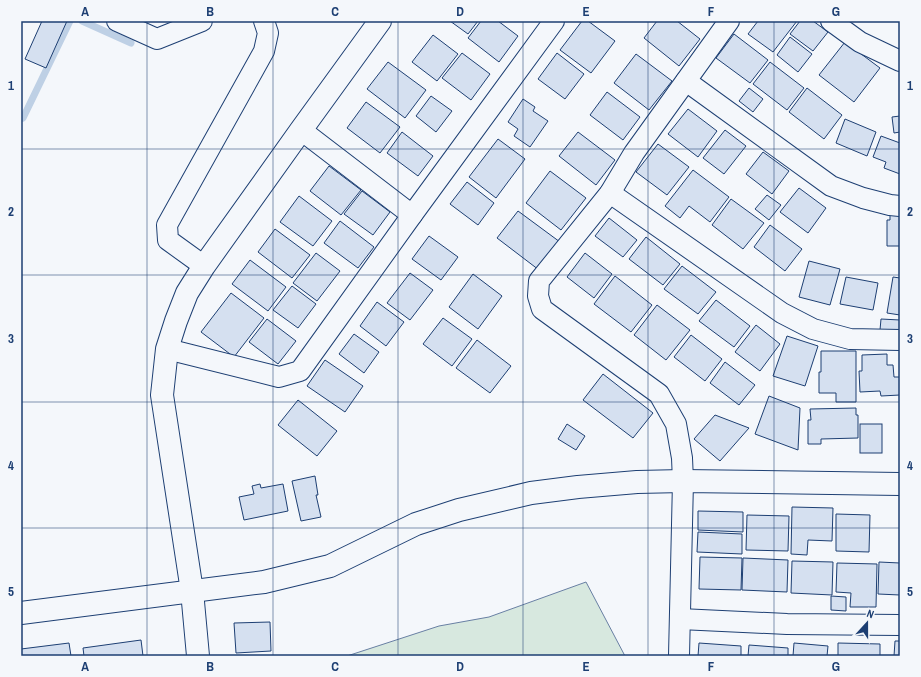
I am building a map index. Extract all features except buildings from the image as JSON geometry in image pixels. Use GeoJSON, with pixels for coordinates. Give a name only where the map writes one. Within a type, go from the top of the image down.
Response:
{"type":"FeatureCollection","features":[{"type":"Feature","properties":{"kind":"street"},"geometry":{"type":"LineString","coordinates":[[117,21],[157,38],[202,21]]}},
{"type":"Feature","properties":{"kind":"street"},"geometry":{"type":"LineString","coordinates":[[204,266],[168,240],[166,224],[264,51],[268,33],[264,21]]}},
{"type":"Feature","properties":{"kind":"street"},"geometry":{"type":"LineString","coordinates":[[198,656],[192,591],[162,395],[166,350],[187,293],[204,266],[380,21]]}},
{"type":"Feature","properties":{"kind":"street"},"geometry":{"type":"LineString","coordinates":[[166,350],[279,377],[300,371],[554,21]]}},
{"type":"Feature","properties":{"kind":"street"},"geometry":{"type":"LineString","coordinates":[[679,656],[683,481],[682,458],[676,424],[659,394],[542,309],[538,296],[539,281],[610,193],[634,153],[729,21]]}},
{"type":"Feature","properties":{"kind":"street"},"geometry":{"type":"LineString","coordinates":[[831,21],[860,42],[900,62]]}},
{"type":"Feature","properties":{"kind":"street"},"geometry":{"type":"LineString","coordinates":[[686,81],[831,186],[863,198],[900,206]]}},
{"type":"Feature","properties":{"kind":"street"},"geometry":{"type":"LineString","coordinates":[[301,130],[412,215]]}},
{"type":"Feature","properties":{"kind":"street"},"geometry":{"type":"LineString","coordinates":[[610,193],[782,313],[814,329],[850,339],[900,340]]}},
{"type":"Feature","properties":{"kind":"street"},"geometry":{"type":"LineString","coordinates":[[21,613],[264,582],[330,566],[416,524],[459,510],[531,493],[637,482],[683,481],[900,484]]}},
{"type":"Feature","properties":{"kind":"street"},"geometry":{"type":"LineString","coordinates":[[680,619],[787,624],[900,625]]}},
{"type":"Feature","properties":{"kind":"shaded area"},"geometry":{"type":"Polygon","coordinates":[[[586,582],[625,656],[347,656],[439,626],[489,617],[586,582]]]}},
{"type":"Feature","properties":{"kind":"waterway"},"geometry":{"type":"LineString","coordinates":[[21,117],[23,118],[70,21]]}},
{"type":"Feature","properties":{"kind":"waterway"},"geometry":{"type":"LineString","coordinates":[[82,21],[131,43]]}}]}
